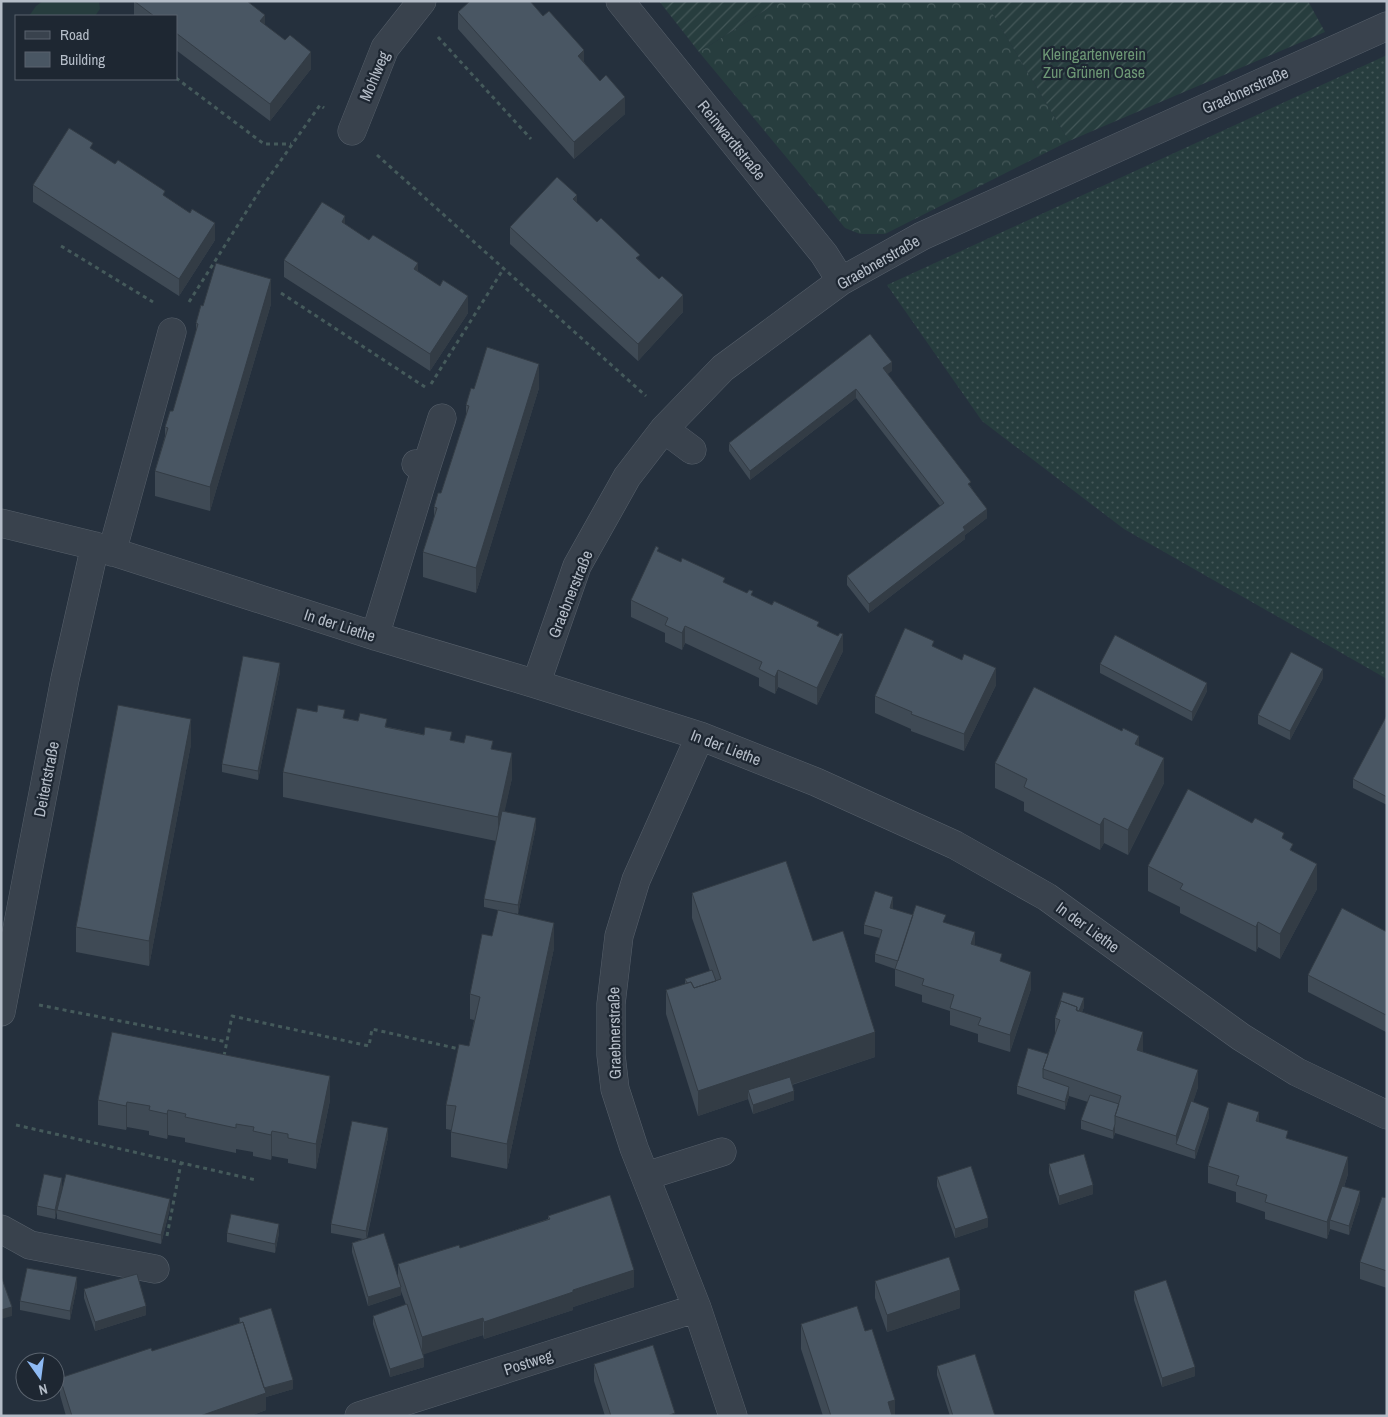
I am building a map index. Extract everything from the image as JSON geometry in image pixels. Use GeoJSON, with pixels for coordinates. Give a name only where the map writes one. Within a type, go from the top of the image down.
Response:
{"type":"FeatureCollection","features":[{"type":"Feature","properties":{"kind":"street","name":"Reinwardtstraße"},"geometry":{"type":"LineString","coordinates":[[620,1],[824,254],[841,281]]}},
{"type":"Feature","properties":{"kind":"street","name":"Mohlweg"},"geometry":{"type":"LineString","coordinates":[[352,131],[385,48],[418,6]]}},
{"type":"Feature","properties":{"kind":"street","name":"Graebnerstraße"},"geometry":{"type":"LineString","coordinates":[[536,684],[578,566],[627,477],[668,424],[723,368],[841,281],[922,236],[1387,26]]}},
{"type":"Feature","properties":{"kind":"street","name":"Deitertstraße"},"geometry":{"type":"LineString","coordinates":[[1,1012],[63,688],[152,380],[176,325]]}},
{"type":"Feature","properties":{"kind":"street"},"geometry":{"type":"LineString","coordinates":[[375,636],[420,467],[442,418]]}},
{"type":"Feature","properties":{"kind":"street"},"geometry":{"type":"LineString","coordinates":[[668,424],[692,450]]}},
{"type":"Feature","properties":{"kind":"street","name":"In der Liethe"},"geometry":{"type":"LineString","coordinates":[[1,523],[103,549],[375,636],[700,736],[816,782],[955,845],[1047,897],[1241,1037],[1297,1072],[1387,1115]]}},
{"type":"Feature","properties":{"kind":"street","name":"Graebnerstraße"},"geometry":{"type":"LineString","coordinates":[[700,736],[636,880],[619,936],[611,1004],[611,1055],[615,1089],[634,1148],[697,1308],[732,1416]]}},
{"type":"Feature","properties":{"kind":"street"},"geometry":{"type":"LineString","coordinates":[[646,1176],[722,1152]]}},
{"type":"Feature","properties":{"kind":"street"},"geometry":{"type":"LineString","coordinates":[[1,1229],[30,1246],[155,1269]]}},
{"type":"Feature","properties":{"kind":"street","name":"Postweg"},"geometry":{"type":"LineString","coordinates":[[359,1416],[697,1308]]}},
{"type":"Feature","properties":{"kind":"path"},"geometry":{"type":"LineString","coordinates":[[418,6],[531,139]]}},
{"type":"Feature","properties":{"kind":"path"},"geometry":{"type":"LineString","coordinates":[[61,246],[176,325],[262,187],[292,144],[264,144],[178,80]]}},
{"type":"Feature","properties":{"kind":"path"},"geometry":{"type":"LineString","coordinates":[[352,131],[504,268],[668,424]]}},
{"type":"Feature","properties":{"kind":"path"},"geometry":{"type":"LineString","coordinates":[[281,293],[428,389],[504,268]]}},
{"type":"Feature","properties":{"kind":"path"},"geometry":{"type":"LineString","coordinates":[[39,1005],[227,1042]]}},
{"type":"Feature","properties":{"kind":"path"},"geometry":{"type":"LineString","coordinates":[[223,1058],[232,1016],[369,1046],[372,1029],[459,1049]]}},
{"type":"Feature","properties":{"kind":"path"},"geometry":{"type":"LineString","coordinates":[[16,1125],[256,1180]]}},
{"type":"Feature","properties":{"kind":"path"},"geometry":{"type":"LineString","coordinates":[[155,1269],[164,1248],[181,1163]]}},
{"type":"Feature","properties":{"kind":"green space"},"geometry":{"type":"Polygon","coordinates":[[[43,1],[99,1],[100,9],[96,15],[30,15],[36,6],[43,1]]]}},
{"type":"Feature","properties":{"kind":"green space"},"geometry":{"type":"Polygon","coordinates":[[[659,1],[780,1],[699,52],[659,1]]]}},
{"type":"Feature","properties":{"kind":"green space"},"geometry":{"type":"Polygon","coordinates":[[[780,1],[985,1],[1069,141],[885,234],[860,234],[845,228],[699,52],[780,1]]]}},
{"type":"Feature","properties":{"kind":"green space","name":"Kleingartenverein Zur Grünen Oase"},"geometry":{"type":"Polygon","coordinates":[[[985,1],[1308,1],[1325,32],[1069,141],[985,1]]]}},
{"type":"Feature","properties":{"kind":"green space"},"geometry":{"type":"Polygon","coordinates":[[[1387,55],[1387,679],[1124,529],[982,421],[887,285],[1387,55]]]}},
{"type":"Feature","properties":{"kind":"building"},"geometry":{"type":"Polygon","coordinates":[[[134,1],[247,1],[265,15],[260,21],[285,40],[290,35],[311,52],[270,104],[178,35],[178,15],[153,15],[134,1]]]}},
{"type":"Feature","properties":{"kind":"building"},"geometry":{"type":"Polygon","coordinates":[[[470,1],[530,1],[543,16],[549,11],[584,50],[578,56],[600,81],[606,75],[625,97],[574,142],[458,12],[470,1]]]}},
{"type":"Feature","properties":{"kind":"building"},"geometry":{"type":"Polygon","coordinates":[[[69,128],[93,143],[90,148],[115,164],[118,160],[165,191],[163,195],[190,213],[192,209],[215,223],[179,279],[33,185],[69,128]]]}},
{"type":"Feature","properties":{"kind":"building"},"geometry":{"type":"Polygon","coordinates":[[[557,177],[577,195],[573,199],[597,222],[601,218],[640,255],[636,258],[659,279],[662,276],[683,295],[638,344],[510,227],[557,177]]]}},
{"type":"Feature","properties":{"kind":"building"},"geometry":{"type":"Polygon","coordinates":[[[322,202],[345,216],[342,222],[369,240],[373,235],[418,263],[414,269],[440,286],[443,280],[468,296],[430,354],[284,260],[322,202]]]}},
{"type":"Feature","properties":{"kind":"building"},"geometry":{"type":"Polygon","coordinates":[[[216,263],[271,279],[210,487],[155,471],[168,428],[165,427],[170,411],[173,411],[198,324],[196,323],[201,305],[203,306],[216,263]]]}},
{"type":"Feature","properties":{"kind":"building"},"geometry":{"type":"Polygon","coordinates":[[[870,334],[892,362],[883,368],[971,482],[968,484],[987,509],[963,527],[965,530],[869,604],[847,576],[944,503],[856,389],[750,471],[729,443],[870,334]]]}},
{"type":"Feature","properties":{"kind":"building"},"geometry":{"type":"Polygon","coordinates":[[[487,347],[539,364],[476,568],[423,552],[437,508],[434,507],[438,493],[441,493],[469,406],[466,405],[471,388],[474,389],[487,347]]]}},
{"type":"Feature","properties":{"kind":"building"},"geometry":{"type":"Polygon","coordinates":[[[656,546],[659,548],[657,551],[681,562],[682,558],[725,578],[723,582],[747,593],[749,590],[753,591],[751,595],[772,605],[774,601],[819,622],[817,626],[838,636],[840,633],[843,634],[817,688],[778,670],[775,677],[759,669],[762,662],[685,626],[682,633],[665,625],[668,618],[631,600],[656,546]]]}},
{"type":"Feature","properties":{"kind":"building"},"geometry":{"type":"Polygon","coordinates":[[[905,628],[934,641],[932,646],[962,660],[964,654],[996,668],[964,734],[911,714],[912,712],[875,696],[905,628]]]}},
{"type":"Feature","properties":{"kind":"building"},"geometry":{"type":"Polygon","coordinates":[[[1115,635],[1207,683],[1192,712],[1100,664],[1115,635]]]}},
{"type":"Feature","properties":{"kind":"building"},"geometry":{"type":"Polygon","coordinates":[[[1291,652],[1323,669],[1290,731],[1258,715],[1291,652]]]}},
{"type":"Feature","properties":{"kind":"building"},"geometry":{"type":"Polygon","coordinates":[[[243,656],[280,663],[258,771],[222,764],[243,656]]]}},
{"type":"Feature","properties":{"kind":"building"},"geometry":{"type":"Polygon","coordinates":[[[1034,687],[1122,731],[1123,728],[1139,736],[1135,744],[1164,758],[1128,830],[1104,818],[1100,825],[1024,787],[1027,779],[995,763],[1034,687]]]}},
{"type":"Feature","properties":{"kind":"building"},"geometry":{"type":"Polygon","coordinates":[[[118,705],[191,719],[149,941],[76,927],[118,705]]]}},
{"type":"Feature","properties":{"kind":"building"},"geometry":{"type":"Polygon","coordinates":[[[318,705],[345,710],[343,718],[358,721],[360,713],[387,719],[385,727],[424,735],[425,727],[452,732],[450,740],[464,743],[466,735],[493,741],[491,749],[512,753],[498,817],[283,772],[297,708],[317,712],[318,705]]]}},
{"type":"Feature","properties":{"kind":"building"},"geometry":{"type":"Polygon","coordinates":[[[1387,715],[1387,797],[1353,779],[1387,715]]]}},
{"type":"Feature","properties":{"kind":"building"},"geometry":{"type":"Polygon","coordinates":[[[1188,789],[1252,823],[1255,818],[1284,833],[1282,838],[1293,844],[1290,850],[1317,864],[1280,934],[1258,922],[1256,927],[1180,889],[1183,884],[1148,866],[1188,789]]]}},
{"type":"Feature","properties":{"kind":"building"},"geometry":{"type":"Polygon","coordinates":[[[502,811],[536,818],[518,905],[484,899],[502,811]]]}},
{"type":"Feature","properties":{"kind":"building"},"geometry":{"type":"Polygon","coordinates":[[[786,861],[813,941],[843,931],[875,1032],[698,1091],[666,990],[691,982],[694,988],[721,979],[692,893],[786,861]]]}},
{"type":"Feature","properties":{"kind":"building"},"geometry":{"type":"Polygon","coordinates":[[[875,891],[893,897],[890,908],[913,915],[898,961],[875,954],[882,930],[864,925],[875,891]]]}},
{"type":"Feature","properties":{"kind":"building"},"geometry":{"type":"Polygon","coordinates":[[[916,905],[946,915],[943,922],[975,932],[971,944],[1002,954],[1000,961],[1031,972],[1010,1035],[978,1025],[981,1018],[950,1008],[954,995],[922,985],[924,979],[895,969],[916,905]]]}},
{"type":"Feature","properties":{"kind":"building"},"geometry":{"type":"Polygon","coordinates":[[[1342,908],[1387,932],[1386,1015],[1308,975],[1342,908]]]}},
{"type":"Feature","properties":{"kind":"building"},"geometry":{"type":"Polygon","coordinates":[[[498,910],[554,923],[507,1144],[451,1132],[456,1106],[446,1105],[459,1044],[469,1046],[480,997],[470,994],[482,934],[492,936],[498,910]]]}},
{"type":"Feature","properties":{"kind":"building"},"geometry":{"type":"Polygon","coordinates":[[[712,970],[716,981],[694,988],[691,982],[687,983],[685,979],[712,970]]]}},
{"type":"Feature","properties":{"kind":"building"},"geometry":{"type":"Polygon","coordinates":[[[1063,992],[1084,998],[1079,1011],[1077,1011],[1077,1007],[1061,1001],[1058,1009],[1063,992]]]}},
{"type":"Feature","properties":{"kind":"building"},"geometry":{"type":"Polygon","coordinates":[[[1061,1001],[1077,1007],[1076,1010],[1143,1032],[1137,1050],[1198,1070],[1176,1136],[1115,1116],[1121,1096],[1043,1069],[1060,1020],[1055,1018],[1061,1001]]]}},
{"type":"Feature","properties":{"kind":"building"},"geometry":{"type":"Polygon","coordinates":[[[112,1032],[330,1076],[316,1144],[288,1138],[288,1134],[272,1131],[271,1135],[253,1131],[254,1127],[236,1124],[236,1128],[185,1117],[186,1114],[168,1110],[167,1114],[149,1110],[150,1106],[127,1102],[126,1106],[98,1100],[112,1032]]]}},
{"type":"Feature","properties":{"kind":"building"},"geometry":{"type":"Polygon","coordinates":[[[1028,1048],[1048,1054],[1043,1069],[1043,1078],[1069,1087],[1065,1102],[1017,1086],[1028,1048]]]}},
{"type":"Feature","properties":{"kind":"building"},"geometry":{"type":"Polygon","coordinates":[[[790,1077],[794,1091],[753,1105],[748,1090],[790,1077]]]}},
{"type":"Feature","properties":{"kind":"building"},"geometry":{"type":"Polygon","coordinates":[[[1090,1095],[1119,1104],[1113,1131],[1081,1120],[1090,1095]]]}},
{"type":"Feature","properties":{"kind":"building"},"geometry":{"type":"Polygon","coordinates":[[[1191,1101],[1209,1108],[1195,1151],[1176,1144],[1191,1101]]]}},
{"type":"Feature","properties":{"kind":"building"},"geometry":{"type":"Polygon","coordinates":[[[1228,1102],[1259,1112],[1256,1121],[1288,1131],[1286,1138],[1348,1157],[1327,1222],[1265,1202],[1267,1195],[1236,1185],[1239,1176],[1208,1166],[1228,1102]]]}},
{"type":"Feature","properties":{"kind":"building"},"geometry":{"type":"Polygon","coordinates":[[[352,1121],[388,1128],[366,1231],[331,1224],[352,1121]]]}},
{"type":"Feature","properties":{"kind":"building"},"geometry":{"type":"Polygon","coordinates":[[[1084,1154],[1093,1185],[1059,1196],[1049,1164],[1084,1154]]]}},
{"type":"Feature","properties":{"kind":"building"},"geometry":{"type":"Polygon","coordinates":[[[971,1166],[988,1218],[955,1229],[937,1177],[971,1166]]]}},
{"type":"Feature","properties":{"kind":"building"},"geometry":{"type":"Polygon","coordinates":[[[44,1174],[62,1178],[55,1210],[37,1206],[44,1174]]]}},
{"type":"Feature","properties":{"kind":"building"},"geometry":{"type":"Polygon","coordinates":[[[66,1174],[170,1199],[161,1235],[57,1210],[66,1174]]]}},
{"type":"Feature","properties":{"kind":"building"},"geometry":{"type":"Polygon","coordinates":[[[1342,1186],[1360,1191],[1349,1226],[1330,1220],[1342,1186]]]}},
{"type":"Feature","properties":{"kind":"building"},"geometry":{"type":"Polygon","coordinates":[[[610,1195],[634,1270],[484,1322],[483,1318],[422,1337],[398,1264],[459,1245],[460,1248],[550,1219],[548,1216],[610,1195]]]}},
{"type":"Feature","properties":{"kind":"building"},"geometry":{"type":"Polygon","coordinates":[[[1382,1197],[1387,1198],[1387,1271],[1360,1262],[1382,1197]]]}},
{"type":"Feature","properties":{"kind":"building"},"geometry":{"type":"Polygon","coordinates":[[[231,1214],[279,1224],[275,1244],[227,1233],[231,1214]]]}},
{"type":"Feature","properties":{"kind":"building"},"geometry":{"type":"Polygon","coordinates":[[[384,1233],[401,1287],[368,1297],[352,1243],[384,1233]]]}},
{"type":"Feature","properties":{"kind":"building"},"geometry":{"type":"Polygon","coordinates":[[[949,1257],[960,1290],[887,1315],[875,1281],[949,1257]]]}},
{"type":"Feature","properties":{"kind":"building"},"geometry":{"type":"Polygon","coordinates":[[[27,1268],[77,1277],[70,1311],[20,1301],[27,1268]]]}},
{"type":"Feature","properties":{"kind":"building"},"geometry":{"type":"Polygon","coordinates":[[[137,1274],[146,1306],[95,1322],[84,1289],[137,1274]]]}},
{"type":"Feature","properties":{"kind":"building"},"geometry":{"type":"Polygon","coordinates":[[[1,1276],[12,1307],[1,1310],[1,1276]]]}},
{"type":"Feature","properties":{"kind":"building"},"geometry":{"type":"Polygon","coordinates":[[[1166,1280],[1195,1367],[1162,1378],[1134,1291],[1166,1280]]]}},
{"type":"Feature","properties":{"kind":"building"},"geometry":{"type":"Polygon","coordinates":[[[407,1304],[424,1358],[390,1369],[373,1316],[407,1304]]]}},
{"type":"Feature","properties":{"kind":"building"},"geometry":{"type":"Polygon","coordinates":[[[857,1306],[865,1331],[872,1329],[895,1400],[888,1402],[892,1416],[831,1416],[801,1324],[857,1306]]]}},
{"type":"Feature","properties":{"kind":"building"},"geometry":{"type":"Polygon","coordinates":[[[271,1308],[293,1380],[264,1388],[243,1322],[240,1323],[239,1318],[271,1308]]]}},
{"type":"Feature","properties":{"kind":"building"},"geometry":{"type":"Polygon","coordinates":[[[243,1322],[266,1393],[200,1416],[72,1416],[65,1394],[65,1376],[151,1348],[152,1351],[243,1322]]]}},
{"type":"Feature","properties":{"kind":"building"},"geometry":{"type":"Polygon","coordinates":[[[653,1345],[675,1413],[667,1416],[611,1416],[594,1364],[653,1345]]]}},
{"type":"Feature","properties":{"kind":"building"},"geometry":{"type":"Polygon","coordinates":[[[975,1354],[995,1416],[953,1416],[937,1366],[975,1354]]]}}]}
